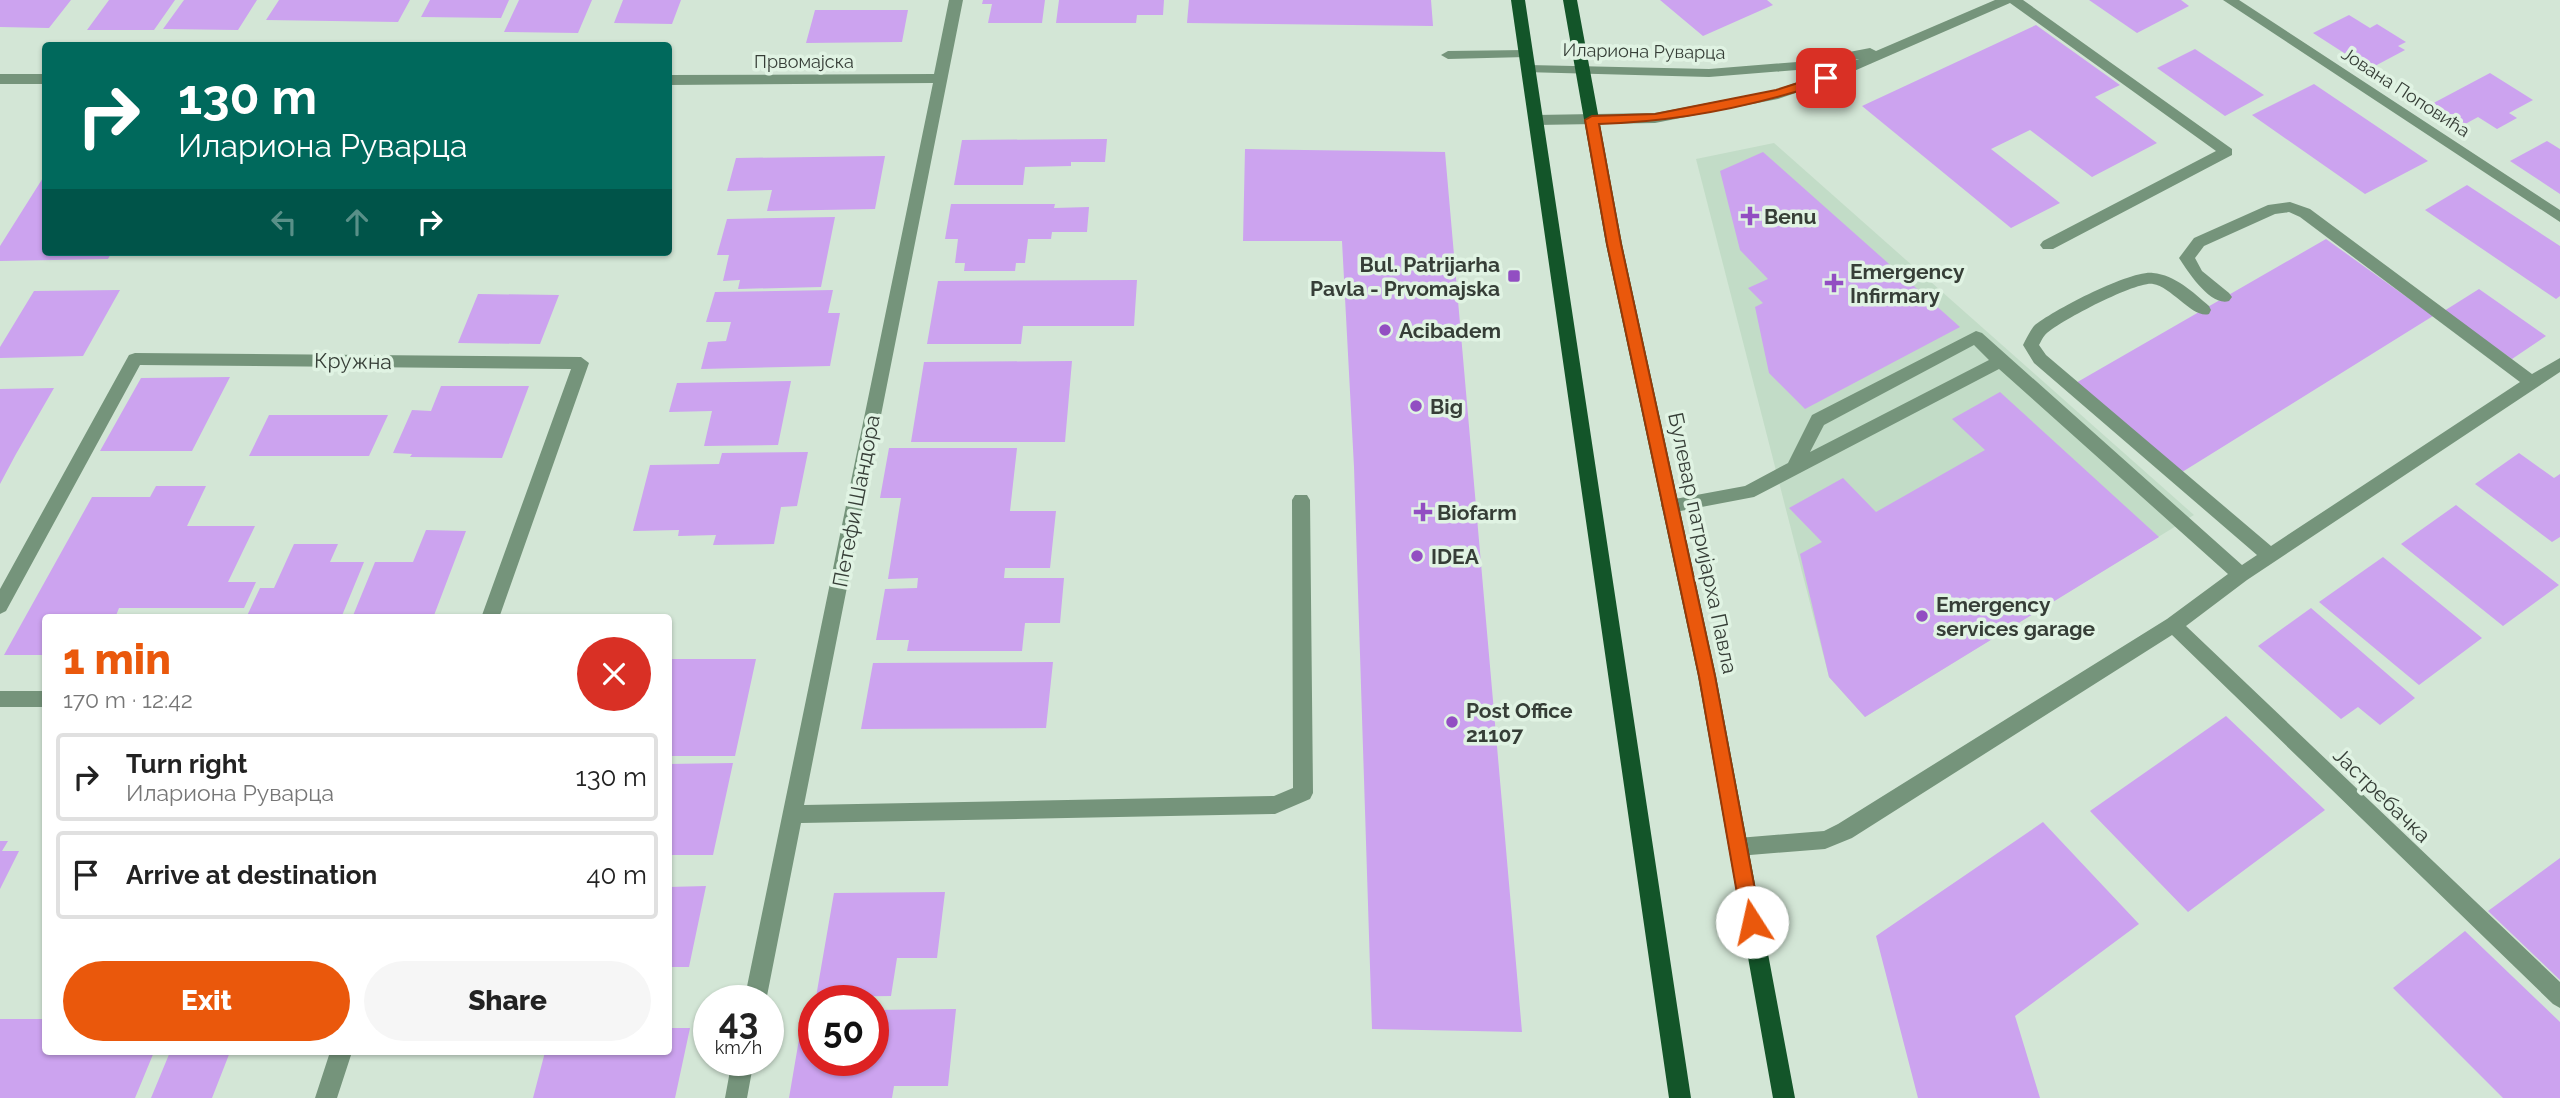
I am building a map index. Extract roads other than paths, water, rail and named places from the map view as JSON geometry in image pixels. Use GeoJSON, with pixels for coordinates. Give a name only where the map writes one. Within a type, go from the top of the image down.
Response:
{"type":"FeatureCollection","features":[{"type":"Feature","properties":{"kind":"main road"},"geometry":{"type":"LineString","coordinates":[[1518,0],[1681,1098]]}},
{"type":"Feature","properties":{"kind":"main road","name":"Булевар патријарха Павла"},"geometry":{"type":"LineString","coordinates":[[1570,0],[1614,244],[1707,676],[1784,1098]]}},
{"type":"Feature","properties":{"kind":"street","name":"Петефи Шандора"},"geometry":{"type":"LineString","coordinates":[[758,985],[956,0]]}},
{"type":"Feature","properties":{"kind":"street","name":"Илариона Руварца"},"geometry":{"type":"LineString","coordinates":[[1536,120],[1655,118],[1778,94],[1826,78],[1924,38],[2006,0]]}},
{"type":"Feature","properties":{"kind":"street"},"geometry":{"type":"LineString","coordinates":[[2014,0],[2227,152],[2048,245]]}},
{"type":"Feature","properties":{"kind":"street","name":"Јована Поповића"},"geometry":{"type":"LineString","coordinates":[[2230,0],[2560,216]]}},
{"type":"Feature","properties":{"kind":"street","name":"Илариона Руварца"},"geometry":{"type":"LineString","coordinates":[[1448,55],[1583,69],[1709,74],[1797,66],[1924,38]]}},
{"type":"Feature","properties":{"kind":"street","name":"Првомајска"},"geometry":{"type":"LineString","coordinates":[[672,80],[940,78]]}},
{"type":"Feature","properties":{"kind":"street"},"geometry":{"type":"LineString","coordinates":[[0,79],[42,79]]}},
{"type":"Feature","properties":{"kind":"street"},"geometry":{"type":"LineString","coordinates":[[2224,298],[2197,275],[2187,258],[2199,242],[2273,209],[2290,207],[2305,214],[2531,382]]}},
{"type":"Feature","properties":{"kind":"street"},"geometry":{"type":"LineString","coordinates":[[2203,310],[2180,290],[2152,278],[2132,279],[2039,331],[2031,345],[2040,359],[2271,556]]}},
{"type":"Feature","properties":{"kind":"street"},"geometry":{"type":"LineString","coordinates":[[1794,468],[1818,420],[1976,337],[2241,575]]}},
{"type":"Feature","properties":{"kind":"street","name":"Кружна"},"geometry":{"type":"LineString","coordinates":[[0,606],[135,359],[581,363],[491,614]]}},
{"type":"Feature","properties":{"kind":"street"},"geometry":{"type":"LineString","coordinates":[[1670,506],[1748,492],[2001,361]]}},
{"type":"Feature","properties":{"kind":"street"},"geometry":{"type":"LineString","coordinates":[[1738,847],[1825,840],[1845,831],[2173,625],[2241,575],[2560,364]]}},
{"type":"Feature","properties":{"kind":"street"},"geometry":{"type":"LineString","coordinates":[[793,814],[1275,805],[1303,793],[1301,500]]}},
{"type":"Feature","properties":{"kind":"street","name":"Јастребачка"},"geometry":{"type":"LineString","coordinates":[[2173,625],[2560,997]]}},
{"type":"Feature","properties":{"kind":"street"},"geometry":{"type":"LineString","coordinates":[[0,699],[42,699]]}},
{"type":"Feature","properties":{"kind":"street"},"geometry":{"type":"LineString","coordinates":[[326,1098],[340,1055]]}},
{"type":"Feature","properties":{"kind":"street"},"geometry":{"type":"LineString","coordinates":[[736,1098],[740,1076]]}},
{"type":"Feature","properties":{"kind":"place","name":"Benu"},"geometry":{"type":"Point","coordinates":[1750,216]}},
{"type":"Feature","properties":{"kind":"place","name":"Bul. Patrijarha Pavla - Prvomajska"},"geometry":{"type":"Point","coordinates":[1514,276]}},
{"type":"Feature","properties":{"kind":"place","name":"Emergency Infirmary"},"geometry":{"type":"Point","coordinates":[1834,283]}},
{"type":"Feature","properties":{"kind":"place","name":"Acibadem"},"geometry":{"type":"Point","coordinates":[1385,330]}},
{"type":"Feature","properties":{"kind":"place","name":"Big"},"geometry":{"type":"Point","coordinates":[1416,406]}},
{"type":"Feature","properties":{"kind":"place","name":"Biofarm"},"geometry":{"type":"Point","coordinates":[1423,512]}},
{"type":"Feature","properties":{"kind":"place","name":"IDEA"},"geometry":{"type":"Point","coordinates":[1417,556]}},
{"type":"Feature","properties":{"kind":"place","name":"Emergency services garage"},"geometry":{"type":"Point","coordinates":[1922,616]}},
{"type":"Feature","properties":{"kind":"place","name":"Post Office 21107"},"geometry":{"type":"Point","coordinates":[1452,722]}}]}
